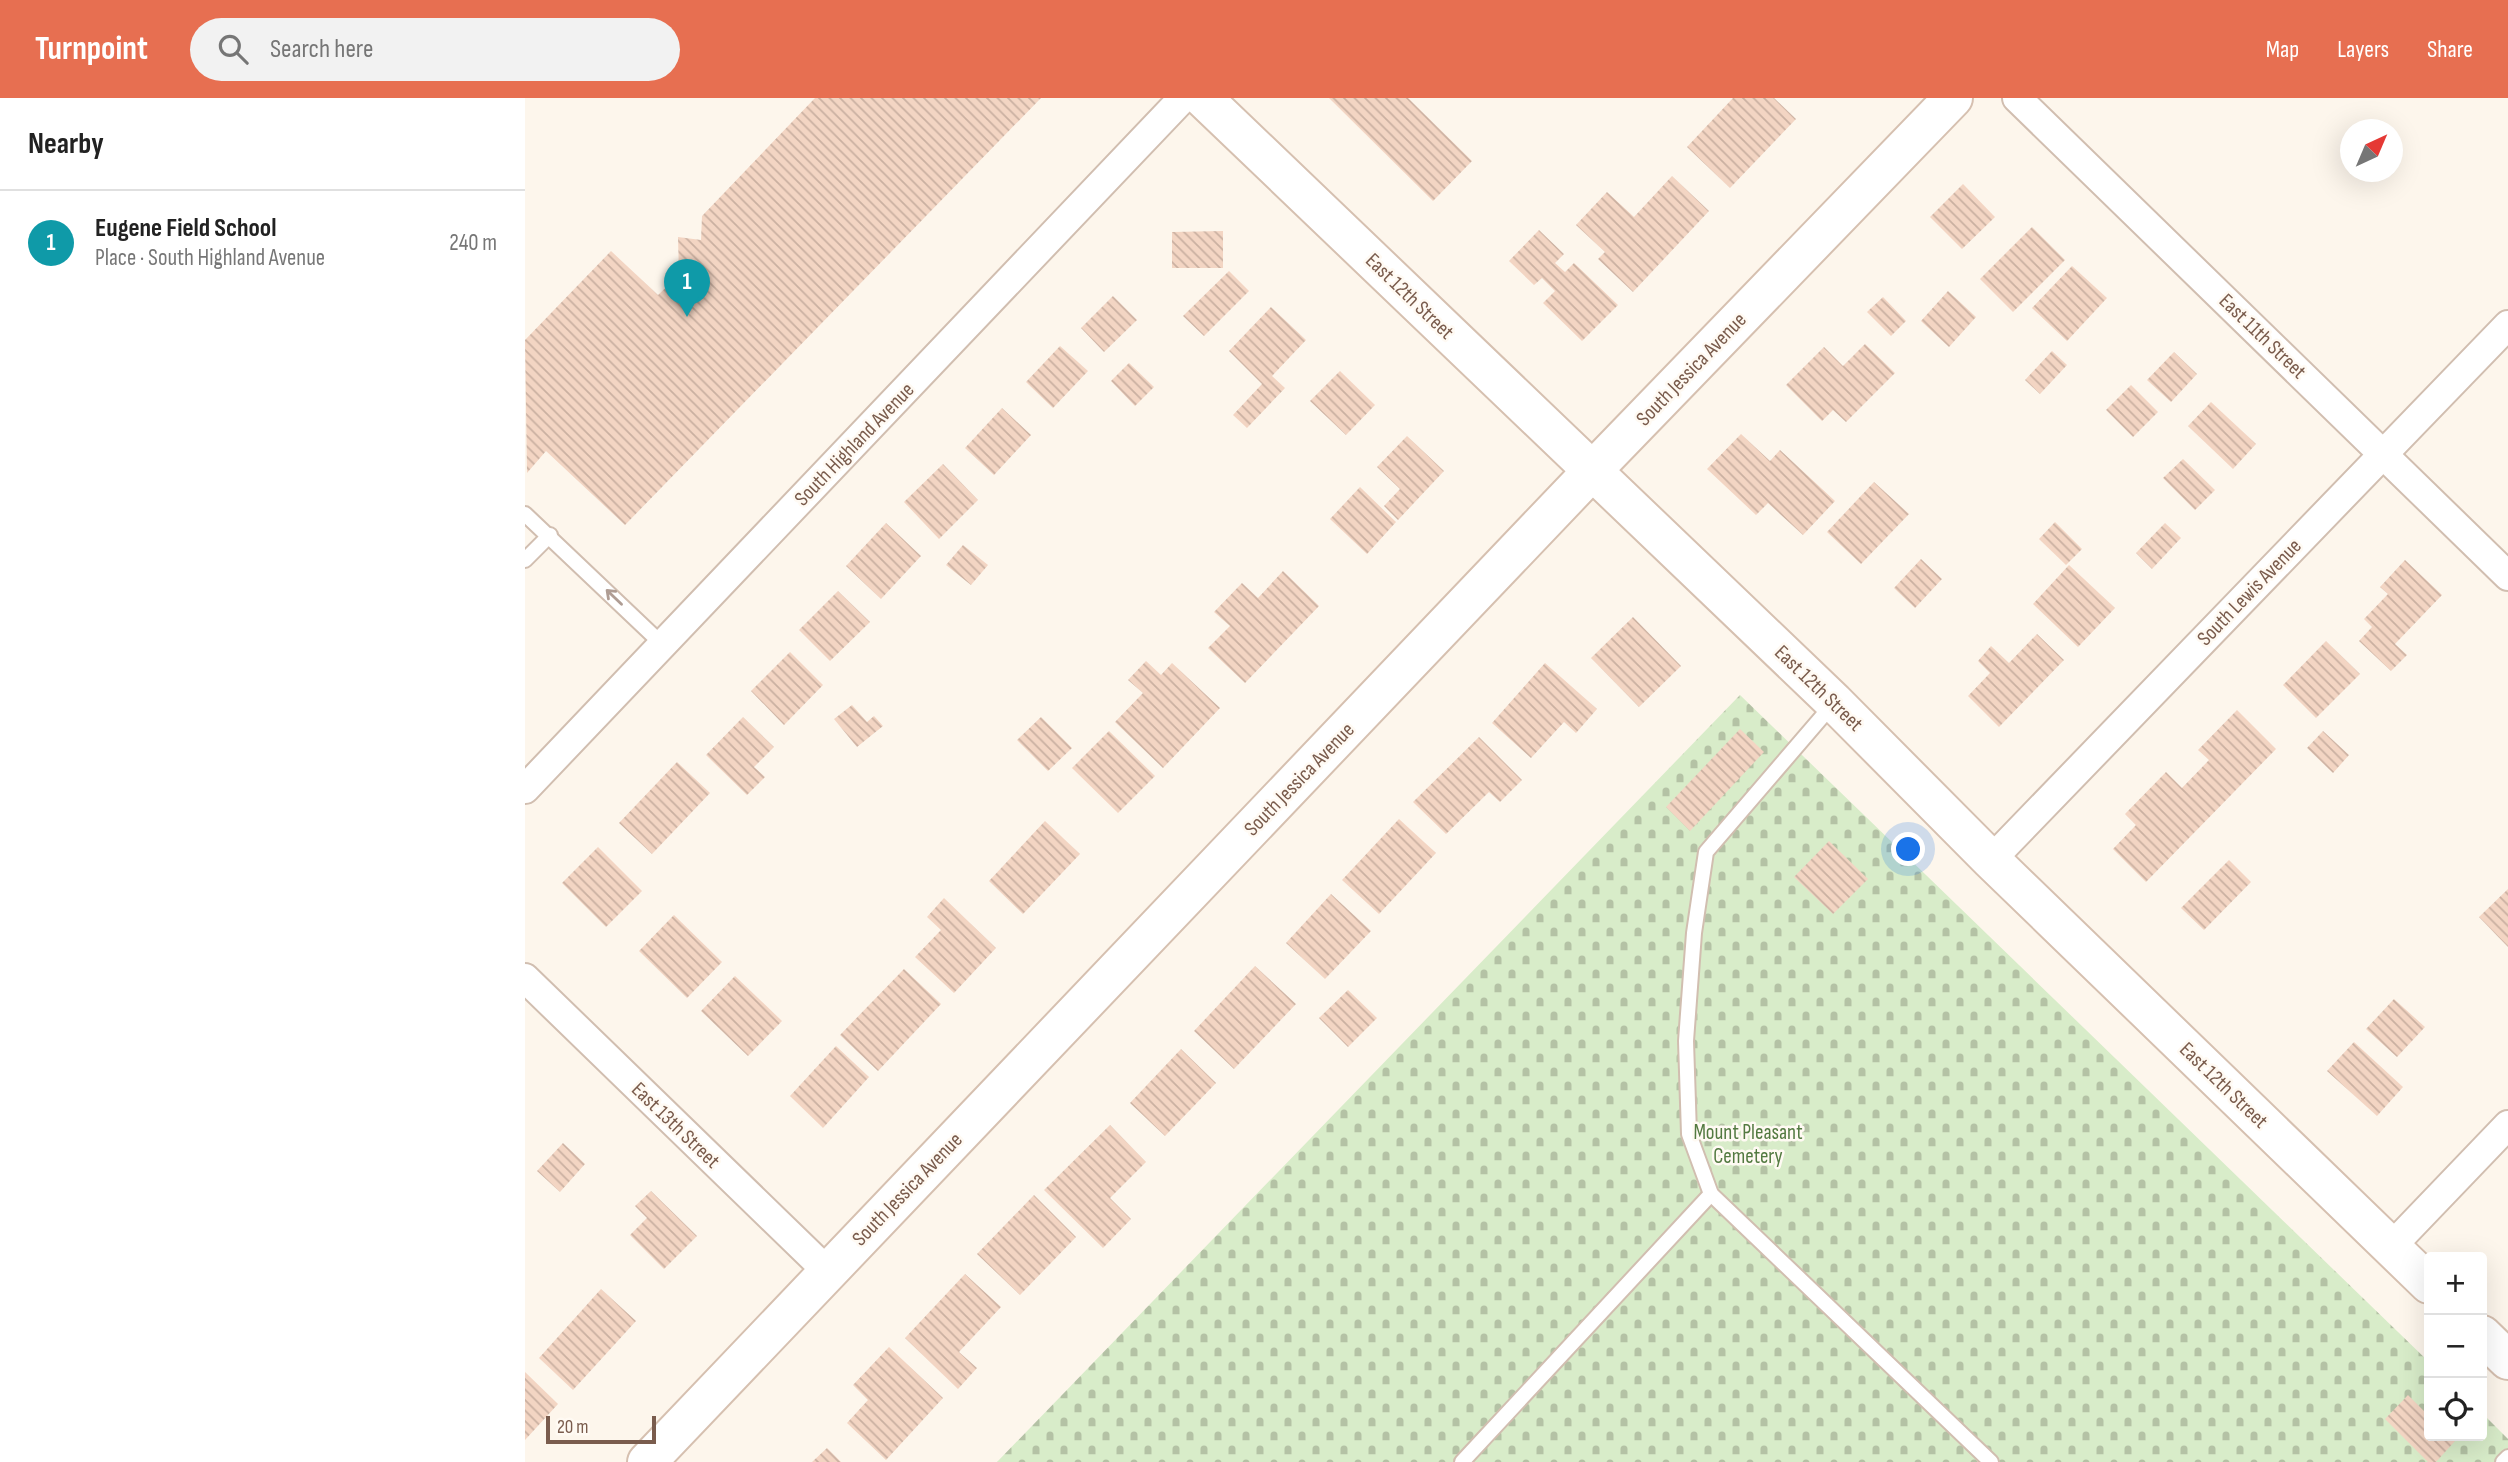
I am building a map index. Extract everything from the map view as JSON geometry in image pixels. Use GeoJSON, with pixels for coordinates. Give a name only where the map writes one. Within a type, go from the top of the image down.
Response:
{"type":"FeatureCollection","features":[{"type":"Feature","properties":{"kind":"street","name":"South Highland Avenue"},"geometry":{"type":"LineString","coordinates":[[525,789],[1183,98]]}},
{"type":"Feature","properties":{"kind":"street","name":"East 12th Street"},"geometry":{"type":"LineString","coordinates":[[1203,98],[1834,702],[1991,860],[2424,1279]]}},
{"type":"Feature","properties":{"kind":"street","name":"South Jessica Avenue"},"geometry":{"type":"LineString","coordinates":[[647,1462],[1593,470],[1953,98]]}},
{"type":"Feature","properties":{"kind":"street","name":"East 11th Street"},"geometry":{"type":"LineString","coordinates":[[2017,98],[2508,576]]}},
{"type":"Feature","properties":{"kind":"street","name":"South Lewis Avenue"},"geometry":{"type":"LineString","coordinates":[[1991,860],[2508,325]]}},
{"type":"Feature","properties":{"kind":"street","name":"East 13th Street"},"geometry":{"type":"LineString","coordinates":[[525,978],[828,1272]]}},
{"type":"Feature","properties":{"kind":"street"},"geometry":{"type":"LineString","coordinates":[[2391,1247],[2508,1125]]}},
{"type":"Feature","properties":{"kind":"street"},"geometry":{"type":"LineString","coordinates":[[2487,1340],[2508,1360]]}},
{"type":"Feature","properties":{"kind":"lane"},"geometry":{"type":"LineString","coordinates":[[525,514],[663,645]]}},
{"type":"Feature","properties":{"kind":"lane"},"geometry":{"type":"LineString","coordinates":[[525,560],[550,535]]}},
{"type":"Feature","properties":{"kind":"lane"},"geometry":{"type":"LineString","coordinates":[[1834,702],[1706,852],[1694,933],[1686,1041],[1689,1134],[1711,1194],[1981,1459]]}},
{"type":"Feature","properties":{"kind":"lane"},"geometry":{"type":"LineString","coordinates":[[1462,1462],[1711,1194]]}},
{"type":"Feature","properties":{"kind":"lane"},"geometry":{"type":"LineString","coordinates":[[2503,1462],[2508,1457]]}},
{"type":"Feature","properties":{"kind":"green space","name":"Mount Pleasant Cemetery"},"geometry":{"type":"Polygon","coordinates":[[[1740,695],[2424,1357],[2424,1441],[2487,1441],[2487,1418],[2508,1439],[2508,1462],[997,1462],[1740,695]]]}},
{"type":"Feature","properties":{"kind":"building"},"geometry":{"type":"Polygon","coordinates":[[[815,98],[1041,98],[625,525],[546,451],[527,473],[525,340],[611,251],[658,295],[679,275],[678,237],[701,240],[702,216],[815,98]]]}},
{"type":"Feature","properties":{"kind":"building"},"geometry":{"type":"Polygon","coordinates":[[[1329,98],[1408,98],[1472,161],[1433,201],[1329,98]]]}},
{"type":"Feature","properties":{"kind":"building"},"geometry":{"type":"Polygon","coordinates":[[[1733,98],[1774,98],[1796,119],[1730,188],[1687,147],[1733,98]]]}},
{"type":"Feature","properties":{"kind":"building"},"geometry":{"type":"Polygon","coordinates":[[[1672,176],[1709,211],[1633,292],[1598,259],[1605,252],[1576,225],[1607,192],[1634,217],[1672,176]]]}},
{"type":"Feature","properties":{"kind":"building"},"geometry":{"type":"Polygon","coordinates":[[[1963,184],[1995,217],[1962,249],[1930,217],[1963,184]]]}},
{"type":"Feature","properties":{"kind":"building"},"geometry":{"type":"Polygon","coordinates":[[[2032,227],[2065,260],[2013,312],[1980,279],[2032,227]]]}},
{"type":"Feature","properties":{"kind":"building"},"geometry":{"type":"Polygon","coordinates":[[[1539,230],[1564,254],[1555,263],[1565,272],[1574,263],[1618,305],[1582,341],[1543,303],[1555,291],[1542,278],[1534,285],[1509,261],[1539,230]]]}},
{"type":"Feature","properties":{"kind":"building"},"geometry":{"type":"Polygon","coordinates":[[[1223,231],[1223,268],[1172,268],[1172,232],[1223,231]]]}},
{"type":"Feature","properties":{"kind":"building"},"geometry":{"type":"Polygon","coordinates":[[[2072,266],[2107,298],[2067,341],[2032,308],[2072,266]]]}},
{"type":"Feature","properties":{"kind":"building"},"geometry":{"type":"Polygon","coordinates":[[[1229,271],[1249,291],[1204,336],[1183,316],[1229,271]]]}},
{"type":"Feature","properties":{"kind":"building"},"geometry":{"type":"Polygon","coordinates":[[[1948,291],[1976,317],[1949,347],[1921,321],[1948,291]]]}},
{"type":"Feature","properties":{"kind":"building"},"geometry":{"type":"Polygon","coordinates":[[[1113,296],[1137,320],[1104,352],[1081,328],[1113,296]]]}},
{"type":"Feature","properties":{"kind":"building"},"geometry":{"type":"Polygon","coordinates":[[[1883,297],[1906,321],[1891,336],[1867,312],[1883,297]]]}},
{"type":"Feature","properties":{"kind":"building"},"geometry":{"type":"Polygon","coordinates":[[[1271,307],[1306,340],[1272,376],[1285,388],[1247,428],[1233,415],[1262,384],[1229,351],[1271,307]]]}},
{"type":"Feature","properties":{"kind":"building"},"geometry":{"type":"Polygon","coordinates":[[[1865,344],[1895,373],[1846,422],[1833,410],[1822,421],[1786,385],[1824,347],[1843,366],[1865,344]]]}},
{"type":"Feature","properties":{"kind":"building"},"geometry":{"type":"Polygon","coordinates":[[[1060,346],[1088,371],[1053,408],[1026,382],[1060,346]]]}},
{"type":"Feature","properties":{"kind":"building"},"geometry":{"type":"Polygon","coordinates":[[[2052,351],[2067,365],[2040,394],[2025,380],[2052,351]]]}},
{"type":"Feature","properties":{"kind":"building"},"geometry":{"type":"Polygon","coordinates":[[[2174,352],[2197,374],[2171,402],[2147,380],[2174,352]]]}},
{"type":"Feature","properties":{"kind":"building"},"geometry":{"type":"Polygon","coordinates":[[[1129,363],[1154,387],[1135,406],[1111,381],[1129,363]]]}},
{"type":"Feature","properties":{"kind":"building"},"geometry":{"type":"Polygon","coordinates":[[[1340,371],[1375,405],[1346,435],[1310,401],[1340,371]]]}},
{"type":"Feature","properties":{"kind":"building"},"geometry":{"type":"Polygon","coordinates":[[[2131,385],[2158,412],[2133,437],[2106,410],[2131,385]]]}},
{"type":"Feature","properties":{"kind":"building"},"geometry":{"type":"Polygon","coordinates":[[[2211,402],[2256,444],[2233,469],[2188,426],[2211,402]]]}},
{"type":"Feature","properties":{"kind":"building"},"geometry":{"type":"Polygon","coordinates":[[[1002,408],[1031,435],[994,475],[965,448],[1002,408]]]}},
{"type":"Feature","properties":{"kind":"building"},"geometry":{"type":"Polygon","coordinates":[[[1741,434],[1770,461],[1780,450],[1835,501],[1803,535],[1768,503],[1756,515],[1707,469],[1741,434]]]}},
{"type":"Feature","properties":{"kind":"building"},"geometry":{"type":"Polygon","coordinates":[[[1407,436],[1444,471],[1398,520],[1384,506],[1400,489],[1377,467],[1407,436]]]}},
{"type":"Feature","properties":{"kind":"building"},"geometry":{"type":"Polygon","coordinates":[[[2183,459],[2215,490],[2195,510],[2163,478],[2183,459]]]}},
{"type":"Feature","properties":{"kind":"building"},"geometry":{"type":"Polygon","coordinates":[[[943,464],[978,500],[939,539],[904,502],[943,464]]]}},
{"type":"Feature","properties":{"kind":"building"},"geometry":{"type":"Polygon","coordinates":[[[1874,482],[1909,514],[1861,564],[1827,532],[1874,482]]]}},
{"type":"Feature","properties":{"kind":"building"},"geometry":{"type":"Polygon","coordinates":[[[1360,487],[1396,522],[1367,554],[1330,519],[1360,487]]]}},
{"type":"Feature","properties":{"kind":"building"},"geometry":{"type":"Polygon","coordinates":[[[2055,522],[2082,549],[2066,565],[2039,539],[2055,522]]]}},
{"type":"Feature","properties":{"kind":"building"},"geometry":{"type":"Polygon","coordinates":[[[886,523],[921,556],[881,599],[846,566],[886,523]]]}},
{"type":"Feature","properties":{"kind":"building"},"geometry":{"type":"Polygon","coordinates":[[[2165,523],[2181,538],[2152,569],[2136,553],[2165,523]]]}},
{"type":"Feature","properties":{"kind":"building"},"geometry":{"type":"Polygon","coordinates":[[[963,545],[988,565],[971,585],[946,565],[963,545]]]}},
{"type":"Feature","properties":{"kind":"building"},"geometry":{"type":"Polygon","coordinates":[[[1921,559],[1942,579],[1915,608],[1894,588],[1921,559]]]}},
{"type":"Feature","properties":{"kind":"building"},"geometry":{"type":"Polygon","coordinates":[[[2405,560],[2442,595],[2395,644],[2407,655],[2391,671],[2359,641],[2372,627],[2364,619],[2388,594],[2380,587],[2405,560]]]}},
{"type":"Feature","properties":{"kind":"building"},"geometry":{"type":"Polygon","coordinates":[[[2069,565],[2115,608],[2078,647],[2033,604],[2069,565]]]}},
{"type":"Feature","properties":{"kind":"building"},"geometry":{"type":"Polygon","coordinates":[[[1283,571],[1319,606],[1245,683],[1208,648],[1230,626],[1214,612],[1242,583],[1258,598],[1283,571]]]}},
{"type":"Feature","properties":{"kind":"building"},"geometry":{"type":"Polygon","coordinates":[[[838,591],[870,622],[830,661],[799,630],[838,591]]]}},
{"type":"Feature","properties":{"kind":"building"},"geometry":{"type":"Polygon","coordinates":[[[1633,617],[1681,666],[1639,707],[1591,658],[1633,617]]]}},
{"type":"Feature","properties":{"kind":"building"},"geometry":{"type":"Polygon","coordinates":[[[2037,634],[2064,660],[1999,727],[1968,696],[1990,673],[1978,661],[1991,646],[2009,663],[2037,634]]]}},
{"type":"Feature","properties":{"kind":"building"},"geometry":{"type":"Polygon","coordinates":[[[2326,641],[2360,674],[2316,718],[2283,685],[2326,641]]]}},
{"type":"Feature","properties":{"kind":"building"},"geometry":{"type":"Polygon","coordinates":[[[790,652],[823,685],[784,725],[751,691],[790,652]]]}},
{"type":"Feature","properties":{"kind":"building"},"geometry":{"type":"Polygon","coordinates":[[[1146,661],[1161,675],[1172,663],[1220,708],[1163,768],[1115,722],[1143,693],[1128,680],[1146,661]]]}},
{"type":"Feature","properties":{"kind":"building"},"geometry":{"type":"Polygon","coordinates":[[[1545,663],[1597,709],[1576,733],[1564,722],[1531,758],[1492,723],[1545,663]]]}},
{"type":"Feature","properties":{"kind":"building"},"geometry":{"type":"Polygon","coordinates":[[[852,705],[867,722],[874,716],[883,726],[857,747],[834,719],[852,705]]]}},
{"type":"Feature","properties":{"kind":"building"},"geometry":{"type":"Polygon","coordinates":[[[2237,710],[2276,749],[2146,882],[2113,849],[2136,825],[2125,814],[2166,772],[2182,788],[2209,760],[2198,750],[2237,710]]]}},
{"type":"Feature","properties":{"kind":"building"},"geometry":{"type":"Polygon","coordinates":[[[743,717],[774,747],[754,767],[765,777],[747,795],[706,755],[743,717]]]}},
{"type":"Feature","properties":{"kind":"building"},"geometry":{"type":"Polygon","coordinates":[[[1041,717],[1072,748],[1048,771],[1017,740],[1041,717]]]}},
{"type":"Feature","properties":{"kind":"building"},"geometry":{"type":"Polygon","coordinates":[[[1740,729],[1764,752],[1690,831],[1666,807],[1740,729]]]}},
{"type":"Feature","properties":{"kind":"building"},"geometry":{"type":"Polygon","coordinates":[[[1109,731],[1155,776],[1118,813],[1072,768],[1109,731]]]}},
{"type":"Feature","properties":{"kind":"building"},"geometry":{"type":"Polygon","coordinates":[[[2323,731],[2349,755],[2333,773],[2307,748],[2323,731]]]}},
{"type":"Feature","properties":{"kind":"building"},"geometry":{"type":"Polygon","coordinates":[[[1479,737],[1522,780],[1500,802],[1489,792],[1446,834],[1413,802],[1479,737]]]}},
{"type":"Feature","properties":{"kind":"building"},"geometry":{"type":"Polygon","coordinates":[[[677,762],[710,793],[652,854],[619,823],[677,762]]]}},
{"type":"Feature","properties":{"kind":"building"},"geometry":{"type":"Polygon","coordinates":[[[1399,819],[1436,853],[1379,914],[1342,880],[1399,819]]]}},
{"type":"Feature","properties":{"kind":"building"},"geometry":{"type":"Polygon","coordinates":[[[1045,821],[1080,854],[1023,914],[989,881],[1045,821]]]}},
{"type":"Feature","properties":{"kind":"building"},"geometry":{"type":"Polygon","coordinates":[[[1829,841],[1868,879],[1833,914],[1794,877],[1829,841]]]}},
{"type":"Feature","properties":{"kind":"building"},"geometry":{"type":"Polygon","coordinates":[[[598,847],[642,891],[606,927],[562,883],[598,847]]]}},
{"type":"Feature","properties":{"kind":"building"},"geometry":{"type":"Polygon","coordinates":[[[2229,860],[2251,882],[2204,930],[2181,908],[2229,860]]]}},
{"type":"Feature","properties":{"kind":"building"},"geometry":{"type":"Polygon","coordinates":[[[2508,889],[2508,947],[2479,917],[2508,889]]]}},
{"type":"Feature","properties":{"kind":"building"},"geometry":{"type":"Polygon","coordinates":[[[1331,894],[1371,931],[1325,979],[1286,943],[1331,894]]]}},
{"type":"Feature","properties":{"kind":"building"},"geometry":{"type":"Polygon","coordinates":[[[944,898],[996,948],[954,993],[915,957],[941,930],[927,917],[944,898]]]}},
{"type":"Feature","properties":{"kind":"building"},"geometry":{"type":"Polygon","coordinates":[[[674,915],[722,962],[687,998],[639,951],[674,915]]]}},
{"type":"Feature","properties":{"kind":"building"},"geometry":{"type":"Polygon","coordinates":[[[1255,966],[1296,1004],[1234,1069],[1194,1031],[1255,966]]]}},
{"type":"Feature","properties":{"kind":"building"},"geometry":{"type":"Polygon","coordinates":[[[904,969],[941,1004],[878,1071],[840,1035],[904,969]]]}},
{"type":"Feature","properties":{"kind":"building"},"geometry":{"type":"Polygon","coordinates":[[[735,976],[782,1021],[748,1056],[701,1011],[735,976]]]}},
{"type":"Feature","properties":{"kind":"building"},"geometry":{"type":"Polygon","coordinates":[[[1348,990],[1377,1018],[1348,1047],[1319,1018],[1348,990]]]}},
{"type":"Feature","properties":{"kind":"building"},"geometry":{"type":"Polygon","coordinates":[[[2394,999],[2425,1027],[2397,1057],[2366,1029],[2394,999]]]}},
{"type":"Feature","properties":{"kind":"building"},"geometry":{"type":"Polygon","coordinates":[[[2354,1042],[2403,1087],[2377,1116],[2327,1071],[2354,1042]]]}},
{"type":"Feature","properties":{"kind":"building"},"geometry":{"type":"Polygon","coordinates":[[[836,1046],[869,1077],[823,1128],[790,1096],[836,1046]]]}},
{"type":"Feature","properties":{"kind":"building"},"geometry":{"type":"Polygon","coordinates":[[[1181,1049],[1216,1083],[1165,1136],[1130,1103],[1181,1049]]]}},
{"type":"Feature","properties":{"kind":"building"},"geometry":{"type":"Polygon","coordinates":[[[1110,1125],[1146,1162],[1110,1198],[1131,1219],[1103,1248],[1044,1190],[1110,1125]]]}},
{"type":"Feature","properties":{"kind":"building"},"geometry":{"type":"Polygon","coordinates":[[[563,1143],[585,1164],[560,1192],[537,1171],[563,1143]]]}},
{"type":"Feature","properties":{"kind":"building"},"geometry":{"type":"Polygon","coordinates":[[[651,1191],[697,1236],[664,1269],[630,1235],[647,1218],[635,1206],[651,1191]]]}},
{"type":"Feature","properties":{"kind":"building"},"geometry":{"type":"Polygon","coordinates":[[[1034,1195],[1076,1237],[1020,1295],[977,1254],[1034,1195]]]}},
{"type":"Feature","properties":{"kind":"building"},"geometry":{"type":"Polygon","coordinates":[[[965,1274],[1001,1307],[959,1352],[977,1368],[958,1389],[905,1338],[965,1274]]]}},
{"type":"Feature","properties":{"kind":"building"},"geometry":{"type":"Polygon","coordinates":[[[601,1289],[636,1321],[573,1390],[539,1358],[601,1289]]]}},
{"type":"Feature","properties":{"kind":"building"},"geometry":{"type":"Polygon","coordinates":[[[889,1347],[943,1398],[886,1460],[847,1423],[868,1400],[853,1385],[889,1347]]]}},
{"type":"Feature","properties":{"kind":"building"},"geometry":{"type":"Polygon","coordinates":[[[525,1372],[558,1404],[525,1440],[525,1372]]]}},
{"type":"Feature","properties":{"kind":"building"},"geometry":{"type":"Polygon","coordinates":[[[2408,1395],[2424,1411],[2424,1441],[2455,1441],[2436,1462],[2428,1462],[2385,1419],[2408,1395]]]}},
{"type":"Feature","properties":{"kind":"building"},"geometry":{"type":"Polygon","coordinates":[[[827,1448],[841,1462],[812,1462],[827,1448]]]}},
{"type":"Feature","properties":{"kind":"place","name":"Eugene Field School"},"geometry":{"type":"Point","coordinates":[687,317]}}]}
